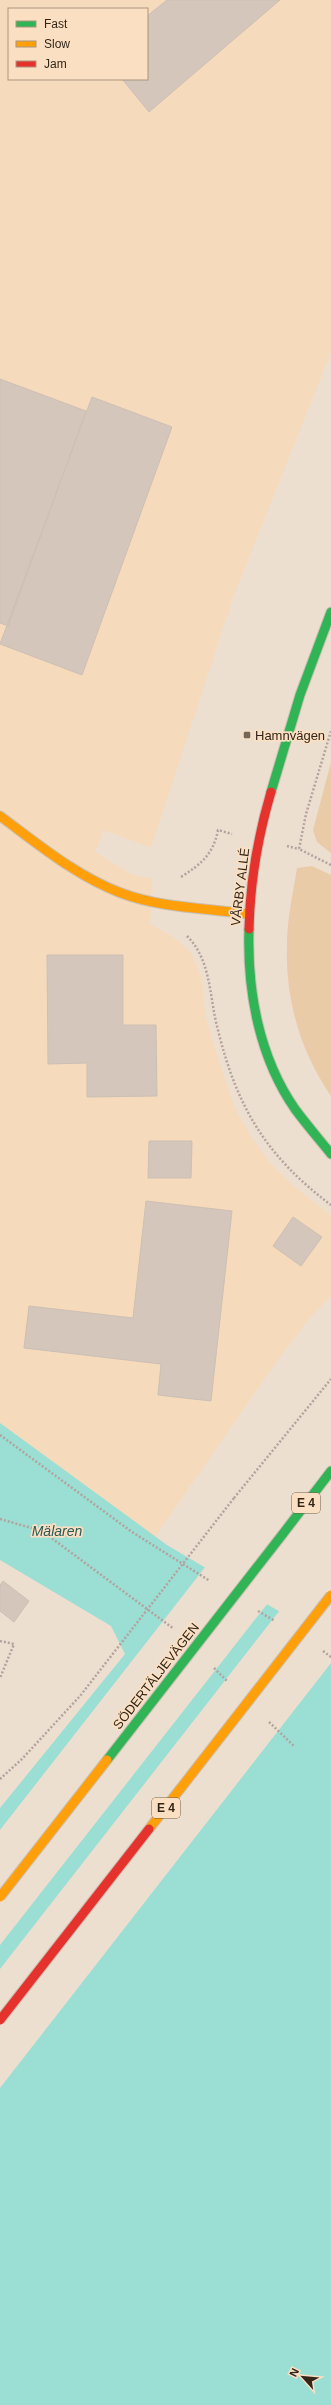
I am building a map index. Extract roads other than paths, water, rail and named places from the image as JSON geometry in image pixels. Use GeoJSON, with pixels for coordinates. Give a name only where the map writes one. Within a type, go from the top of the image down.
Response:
{"type":"FeatureCollection","features":[{"type":"Feature","properties":{"kind":"main road","name":"VÅRBY ALLÉ"},"geometry":{"type":"LineString","coordinates":[[331,612],[270,793],[251,878],[246,948],[252,1003],[265,1053],[275,1077],[287,1099],[303,1122],[331,1154]]}},
{"type":"Feature","properties":{"kind":"main road"},"geometry":{"type":"LineString","coordinates":[[0,816],[78,872],[122,893],[165,903],[248,914]]}},
{"type":"Feature","properties":{"kind":"main road","name":"SÖDERTÄLJEVÄGEN"},"geometry":{"type":"LineString","coordinates":[[0,1897],[331,1471]]}},
{"type":"Feature","properties":{"kind":"main road","name":"E 4"},"geometry":{"type":"LineString","coordinates":[[0,2020],[331,1595]]}},
{"type":"Feature","properties":{"kind":"water","name":"Mälaren"},"geometry":{"type":"Polygon","coordinates":[[[0,1423],[167,1545],[331,1642],[331,2405],[0,2405],[0,1808],[125,1654],[111,1626],[0,1560],[0,1423]]]}},
{"type":"Feature","properties":{"kind":"place","name":"Hamnvägen"},"geometry":{"type":"Point","coordinates":[247,735]}}]}
